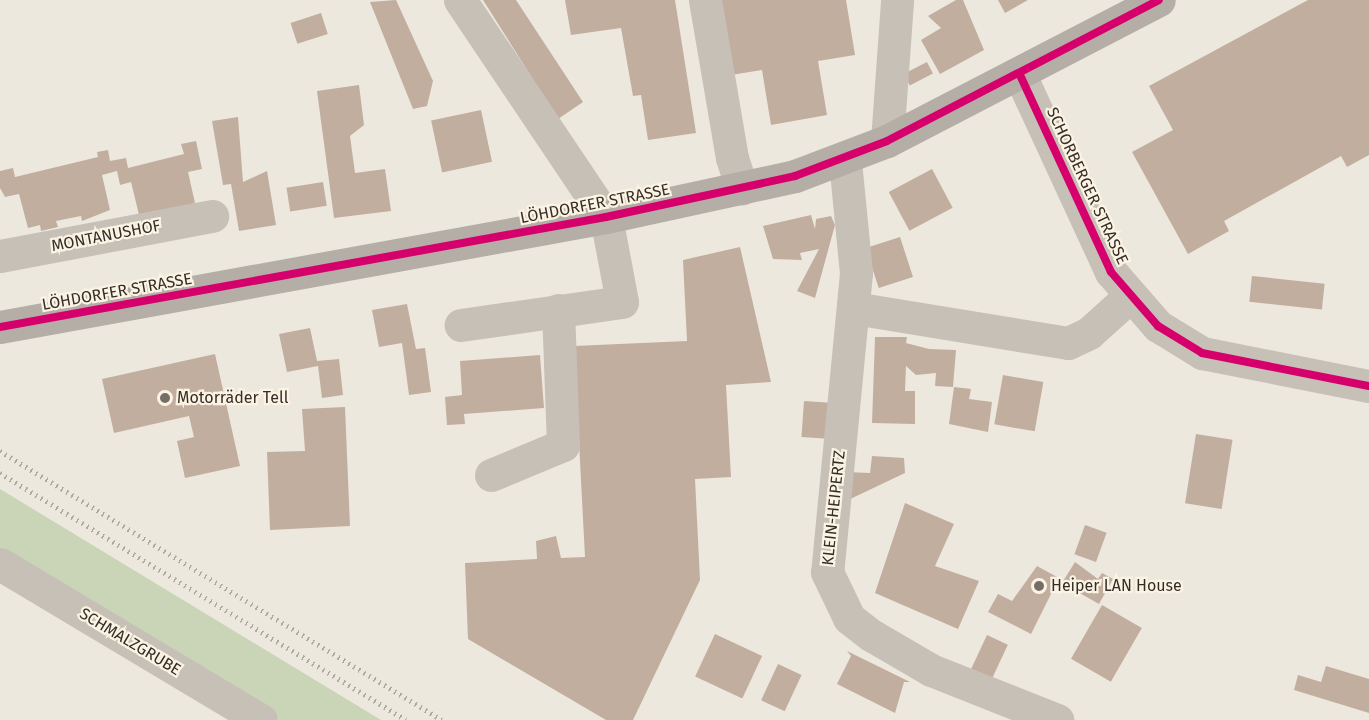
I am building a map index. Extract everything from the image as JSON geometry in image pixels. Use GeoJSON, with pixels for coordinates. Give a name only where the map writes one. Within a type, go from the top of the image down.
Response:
{"type":"FeatureCollection","features":[{"type":"Feature","properties":{"kind":"main road","name":"LÖHDORFER STRASSE"},"geometry":{"type":"LineString","coordinates":[[0,327],[606,217],[742,188],[845,161],[1020,75],[1145,3]]}},
{"type":"Feature","properties":{"kind":"street","name":"LÖHDORFER STRASSE"},"geometry":{"type":"LineString","coordinates":[[460,0],[606,217]]}},
{"type":"Feature","properties":{"kind":"street"},"geometry":{"type":"LineString","coordinates":[[705,0],[732,158],[742,188]]}},
{"type":"Feature","properties":{"kind":"street"},"geometry":{"type":"LineString","coordinates":[[887,141],[897,0]]}},
{"type":"Feature","properties":{"kind":"street","name":"SCHORBERGER STRASSE"},"geometry":{"type":"LineString","coordinates":[[1020,75],[1111,272],[1129,297],[1158,326],[1202,353],[1369,386]]}},
{"type":"Feature","properties":{"kind":"street","name":"KLEIN-HEIPERTZ"},"geometry":{"type":"LineString","coordinates":[[845,161],[855,229],[854,308],[827,572],[839,602],[871,636],[931,670],[1057,720]]}},
{"type":"Feature","properties":{"kind":"street","name":"MONTANUSHOF"},"geometry":{"type":"LineString","coordinates":[[0,256],[213,216]]}},
{"type":"Feature","properties":{"kind":"street"},"geometry":{"type":"LineString","coordinates":[[461,325],[622,302],[606,217]]}},
{"type":"Feature","properties":{"kind":"street"},"geometry":{"type":"LineString","coordinates":[[854,308],[1068,343],[1089,333],[1129,297]]}},
{"type":"Feature","properties":{"kind":"street"},"geometry":{"type":"LineString","coordinates":[[491,475],[563,445],[558,310]]}},
{"type":"Feature","properties":{"kind":"street","name":"SCHMALZGRUBE"},"geometry":{"type":"LineString","coordinates":[[0,564],[261,720]]}},
{"type":"Feature","properties":{"kind":"green space"},"geometry":{"type":"Polygon","coordinates":[[[0,489],[381,720],[279,720],[0,550],[0,489]]]}},
{"type":"Feature","properties":{"kind":"building"},"geometry":{"type":"Polygon","coordinates":[[[396,0],[433,81],[427,106],[413,109],[370,2],[396,0]]]}},
{"type":"Feature","properties":{"kind":"building"},"geometry":{"type":"Polygon","coordinates":[[[483,0],[516,0],[583,102],[558,119],[483,0]]]}},
{"type":"Feature","properties":{"kind":"building"},"geometry":{"type":"Polygon","coordinates":[[[565,0],[675,0],[696,133],[648,140],[641,95],[633,96],[621,28],[571,35],[565,0]]]}},
{"type":"Feature","properties":{"kind":"building"},"geometry":{"type":"Polygon","coordinates":[[[713,0],[846,0],[855,55],[818,61],[827,115],[771,125],[762,70],[725,76],[713,0]]]}},
{"type":"Feature","properties":{"kind":"building"},"geometry":{"type":"Polygon","coordinates":[[[956,0],[963,0],[984,50],[940,74],[921,40],[941,28],[928,16],[956,0]]]}},
{"type":"Feature","properties":{"kind":"building"},"geometry":{"type":"Polygon","coordinates":[[[998,0],[1028,0],[1005,13],[998,0]]]}},
{"type":"Feature","properties":{"kind":"building"},"geometry":{"type":"Polygon","coordinates":[[[1308,0],[1369,0],[1369,155],[1347,167],[1341,156],[1224,221],[1229,231],[1188,254],[1132,152],[1173,130],[1149,86],[1308,0]]]}},
{"type":"Feature","properties":{"kind":"building"},"geometry":{"type":"Polygon","coordinates":[[[321,13],[328,34],[297,44],[291,23],[321,13]]]}},
{"type":"Feature","properties":{"kind":"building"},"geometry":{"type":"Polygon","coordinates":[[[927,62],[933,74],[910,85],[904,74],[927,62]]]}},
{"type":"Feature","properties":{"kind":"building"},"geometry":{"type":"Polygon","coordinates":[[[359,85],[364,125],[350,136],[355,173],[385,169],[391,211],[334,218],[317,91],[359,85]]]}},
{"type":"Feature","properties":{"kind":"building"},"geometry":{"type":"Polygon","coordinates":[[[481,110],[492,162],[442,172],[431,121],[481,110]]]}},
{"type":"Feature","properties":{"kind":"building"},"geometry":{"type":"Polygon","coordinates":[[[238,117],[243,182],[267,171],[276,225],[239,231],[231,184],[223,185],[212,121],[238,117]]]}},
{"type":"Feature","properties":{"kind":"building"},"geometry":{"type":"Polygon","coordinates":[[[196,141],[202,169],[188,172],[195,203],[140,219],[131,182],[120,185],[117,171],[102,175],[110,210],[82,221],[81,216],[56,221],[58,227],[41,231],[40,225],[28,228],[19,194],[5,197],[0,188],[0,171],[13,168],[15,177],[98,157],[97,152],[108,150],[110,161],[126,158],[128,168],[184,154],[181,144],[196,141]]]}},
{"type":"Feature","properties":{"kind":"building"},"geometry":{"type":"Polygon","coordinates":[[[932,169],[953,208],[909,231],[889,192],[932,169]]]}},
{"type":"Feature","properties":{"kind":"building"},"geometry":{"type":"Polygon","coordinates":[[[323,182],[327,206],[290,211],[286,188],[323,182]]]}},
{"type":"Feature","properties":{"kind":"building"},"geometry":{"type":"Polygon","coordinates":[[[811,215],[815,229],[816,219],[831,216],[835,225],[815,298],[797,291],[819,249],[800,253],[802,260],[773,259],[763,226],[811,215]]]}},
{"type":"Feature","properties":{"kind":"building"},"geometry":{"type":"Polygon","coordinates":[[[900,237],[913,277],[879,288],[866,248],[900,237]]]}},
{"type":"Feature","properties":{"kind":"building"},"geometry":{"type":"Polygon","coordinates":[[[740,247],[771,382],[726,385],[731,477],[695,479],[700,580],[633,720],[606,720],[468,639],[465,563],[537,559],[536,541],[556,536],[561,558],[585,557],[574,346],[687,341],[683,260],[740,247]]]}},
{"type":"Feature","properties":{"kind":"building"},"geometry":{"type":"Polygon","coordinates":[[[1252,276],[1325,284],[1322,309],[1249,302],[1252,276]]]}},
{"type":"Feature","properties":{"kind":"building"},"geometry":{"type":"Polygon","coordinates":[[[407,304],[416,349],[425,348],[431,392],[409,395],[402,343],[379,347],[372,310],[407,304]]]}},
{"type":"Feature","properties":{"kind":"building"},"geometry":{"type":"Polygon","coordinates":[[[310,328],[317,361],[339,359],[343,395],[322,398],[318,366],[287,372],[279,334],[310,328]]]}},
{"type":"Feature","properties":{"kind":"building"},"geometry":{"type":"Polygon","coordinates":[[[875,337],[907,337],[906,343],[929,349],[956,350],[953,387],[935,386],[936,373],[916,375],[906,366],[905,391],[915,391],[915,424],[872,423],[875,337]]]}},
{"type":"Feature","properties":{"kind":"building","name":"Motorräder Tell"},"geometry":{"type":"Polygon","coordinates":[[[215,354],[240,466],[185,478],[177,441],[194,437],[189,416],[114,433],[102,379],[215,354]]]}},
{"type":"Feature","properties":{"kind":"building"},"geometry":{"type":"Polygon","coordinates":[[[540,355],[544,408],[464,414],[465,424],[447,425],[445,397],[462,395],[460,361],[540,355]]]}},
{"type":"Feature","properties":{"kind":"building"},"geometry":{"type":"Polygon","coordinates":[[[1003,375],[1043,382],[1035,431],[994,424],[1003,375]]]}},
{"type":"Feature","properties":{"kind":"building"},"geometry":{"type":"Polygon","coordinates":[[[954,387],[971,389],[969,399],[992,402],[988,432],[949,424],[954,387]]]}},
{"type":"Feature","properties":{"kind":"building"},"geometry":{"type":"Polygon","coordinates":[[[804,401],[834,403],[831,439],[801,437],[804,401]]]}},
{"type":"Feature","properties":{"kind":"building"},"geometry":{"type":"Polygon","coordinates":[[[345,407],[350,526],[270,530],[267,452],[305,451],[302,409],[345,407]]]}},
{"type":"Feature","properties":{"kind":"building"},"geometry":{"type":"Polygon","coordinates":[[[1196,434],[1233,440],[1222,509],[1185,503],[1196,434]]]}},
{"type":"Feature","properties":{"kind":"building"},"geometry":{"type":"Polygon","coordinates":[[[872,456],[904,458],[905,473],[846,501],[847,472],[870,473],[872,456]]]}},
{"type":"Feature","properties":{"kind":"building"},"geometry":{"type":"Polygon","coordinates":[[[905,503],[954,524],[935,566],[979,581],[958,629],[875,593],[905,503]]]}},
{"type":"Feature","properties":{"kind":"building"},"geometry":{"type":"Polygon","coordinates":[[[1085,525],[1107,533],[1096,562],[1074,554],[1085,525]]]}},
{"type":"Feature","properties":{"kind":"building"},"geometry":{"type":"Polygon","coordinates":[[[1075,562],[1098,579],[1102,573],[1113,579],[1099,604],[1062,583],[1075,562]]]}},
{"type":"Feature","properties":{"kind":"building"},"geometry":{"type":"Polygon","coordinates":[[[1037,566],[1059,578],[1031,634],[988,612],[998,594],[1012,601],[1037,566]]]}},
{"type":"Feature","properties":{"kind":"building"},"geometry":{"type":"Polygon","coordinates":[[[1102,605],[1142,628],[1111,682],[1071,659],[1102,605]]]}},
{"type":"Feature","properties":{"kind":"building"},"geometry":{"type":"Polygon","coordinates":[[[715,634],[762,656],[742,699],[695,677],[715,634]]]}},
{"type":"Feature","properties":{"kind":"building"},"geometry":{"type":"Polygon","coordinates":[[[987,635],[1008,645],[991,680],[971,670],[987,635]]]}},
{"type":"Feature","properties":{"kind":"building"},"geometry":{"type":"Polygon","coordinates":[[[847,651],[910,682],[904,682],[895,713],[837,684],[851,656],[847,651]]]}},
{"type":"Feature","properties":{"kind":"building"},"geometry":{"type":"Polygon","coordinates":[[[778,664],[802,675],[785,711],[761,700],[778,664]]]}},
{"type":"Feature","properties":{"kind":"building"},"geometry":{"type":"Polygon","coordinates":[[[1326,666],[1369,679],[1369,713],[1294,690],[1298,675],[1321,682],[1326,666]]]}},
{"type":"Feature","properties":{"kind":"railway"},"geometry":{"type":"LineString","coordinates":[[0,451],[442,720]]}},
{"type":"Feature","properties":{"kind":"railway"},"geometry":{"type":"LineString","coordinates":[[0,473],[406,720]]}},
{"type":"Feature","properties":{"kind":"cycle path"},"geometry":{"type":"LineString","coordinates":[[0,327],[606,217],[795,176],[887,141],[1159,0]]}},
{"type":"Feature","properties":{"kind":"cycle path"},"geometry":{"type":"LineString","coordinates":[[1020,75],[1111,272],[1158,326],[1202,353],[1369,386]]}},
{"type":"Feature","properties":{"kind":"place","name":"Motorräder Tell"},"geometry":{"type":"Point","coordinates":[165,398]}},
{"type":"Feature","properties":{"kind":"place","name":"Heiper LAN House"},"geometry":{"type":"Point","coordinates":[1039,586]}}]}
